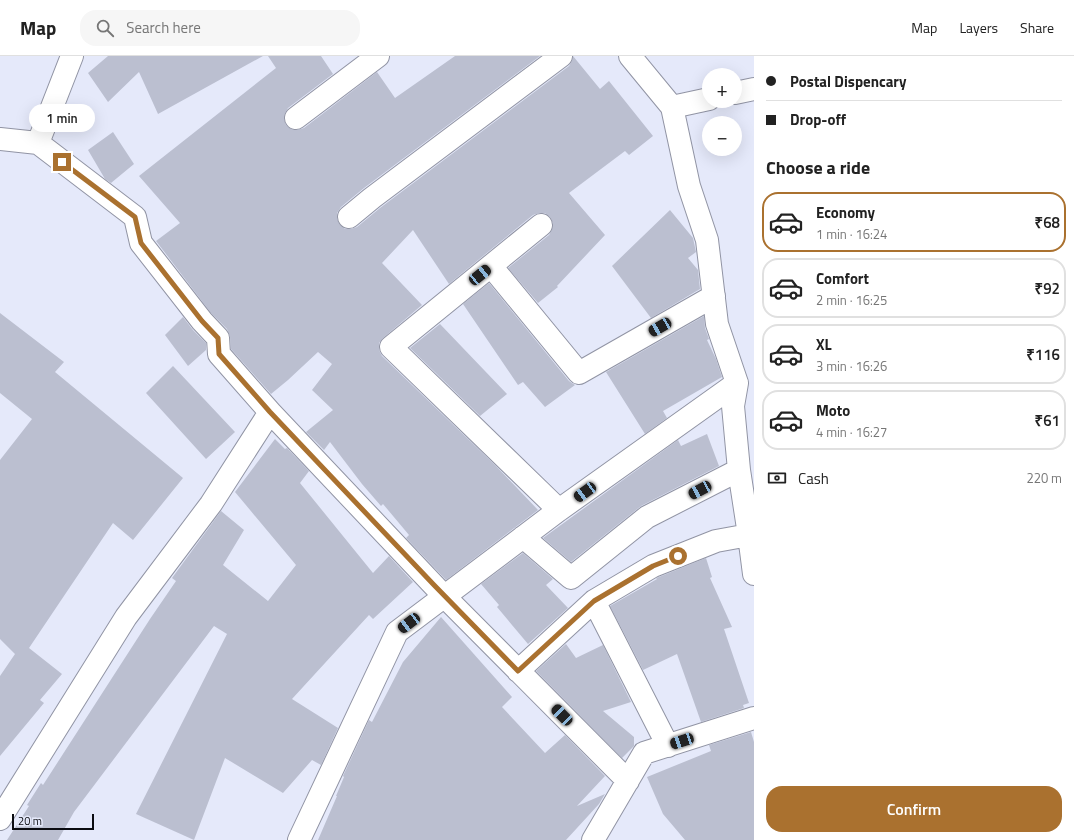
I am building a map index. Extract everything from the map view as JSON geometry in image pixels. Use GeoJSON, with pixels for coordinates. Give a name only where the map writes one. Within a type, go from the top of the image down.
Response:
{"type":"FeatureCollection","features":[{"type":"Feature","properties":{"kind":"street"},"geometry":{"type":"LineString","coordinates":[[38,143],[72,56]]}},
{"type":"Feature","properties":{"kind":"street"},"geometry":{"type":"LineString","coordinates":[[296,118],[378,56]]}},
{"type":"Feature","properties":{"kind":"street"},"geometry":{"type":"LineString","coordinates":[[349,218],[372,198],[561,56]]}},
{"type":"Feature","properties":{"kind":"street"},"geometry":{"type":"LineString","coordinates":[[630,56],[672,106],[689,186],[707,240],[717,324],[736,383],[733,406],[739,470],[754,574]]}},
{"type":"Feature","properties":{"kind":"street"},"geometry":{"type":"LineString","coordinates":[[742,92],[754,89]]}},
{"type":"Feature","properties":{"kind":"street"},"geometry":{"type":"LineString","coordinates":[[672,106],[702,100]]}},
{"type":"Feature","properties":{"kind":"street"},"geometry":{"type":"LineString","coordinates":[[0,139],[38,143],[135,217],[141,243],[202,321],[218,338],[219,354],[270,412],[444,596],[628,781]]}},
{"type":"Feature","properties":{"kind":"street"},"geometry":{"type":"LineString","coordinates":[[541,225],[390,347],[559,510]]}},
{"type":"Feature","properties":{"kind":"street"},"geometry":{"type":"LineString","coordinates":[[491,266],[578,373],[714,296]]}},
{"type":"Feature","properties":{"kind":"street"},"geometry":{"type":"LineString","coordinates":[[299,840],[397,632],[559,510],[736,383]]}},
{"type":"Feature","properties":{"kind":"street"},"geometry":{"type":"LineString","coordinates":[[0,819],[126,617],[210,504],[270,412]]}},
{"type":"Feature","properties":{"kind":"street"},"geometry":{"type":"LineString","coordinates":[[523,537],[571,578],[647,517],[739,470]]}},
{"type":"Feature","properties":{"kind":"street"},"geometry":{"type":"LineString","coordinates":[[518,671],[594,601],[653,566],[716,541],[749,535]]}},
{"type":"Feature","properties":{"kind":"street"},"geometry":{"type":"LineString","coordinates":[[594,601],[668,746]]}},
{"type":"Feature","properties":{"kind":"street"},"geometry":{"type":"LineString","coordinates":[[593,840],[644,753],[754,718]]}},
{"type":"Feature","properties":{"kind":"building"},"geometry":{"type":"Polygon","coordinates":[[[108,56],[263,56],[158,114],[139,72],[108,102],[88,73],[108,56]]]}},
{"type":"Feature","properties":{"kind":"building"},"geometry":{"type":"Polygon","coordinates":[[[268,56],[321,56],[333,74],[288,108],[284,119],[286,125],[291,129],[297,130],[304,128],[377,72],[395,98],[455,56],[540,56],[364,188],[341,207],[337,213],[337,219],[340,225],[345,229],[357,227],[380,208],[569,66],[573,56],[600,89],[609,81],[653,136],[629,155],[625,151],[569,193],[605,235],[557,286],[558,287],[538,303],[508,268],[549,235],[552,230],[553,223],[550,217],[545,213],[533,215],[449,284],[413,230],[382,263],[422,305],[379,343],[379,350],[382,356],[495,465],[538,510],[446,580],[406,538],[409,535],[383,504],[381,506],[362,484],[330,442],[324,450],[306,432],[333,410],[312,390],[332,364],[318,352],[271,394],[231,349],[230,337],[227,329],[211,313],[156,241],[180,223],[139,176],[276,68],[268,56]]]}},
{"type":"Feature","properties":{"kind":"building"},"geometry":{"type":"Polygon","coordinates":[[[113,132],[134,164],[111,183],[105,179],[88,150],[113,132]]]}},
{"type":"Feature","properties":{"kind":"building"},"geometry":{"type":"Polygon","coordinates":[[[670,210],[693,238],[696,252],[688,258],[698,270],[700,289],[651,318],[612,266],[670,210]]]}},
{"type":"Feature","properties":{"kind":"building"},"geometry":{"type":"Polygon","coordinates":[[[489,283],[569,381],[575,385],[545,407],[523,382],[518,385],[463,304],[489,283]]]}},
{"type":"Feature","properties":{"kind":"building"},"geometry":{"type":"Polygon","coordinates":[[[0,313],[64,362],[55,372],[183,478],[133,540],[113,523],[29,648],[62,674],[40,700],[44,703],[0,756],[0,676],[15,654],[0,639],[0,460],[32,419],[0,393],[0,313]]]}},
{"type":"Feature","properties":{"kind":"building"},"geometry":{"type":"Polygon","coordinates":[[[704,316],[705,328],[709,339],[707,340],[716,359],[722,377],[663,411],[667,418],[645,434],[606,372],[704,316]]]}},
{"type":"Feature","properties":{"kind":"building"},"geometry":{"type":"Polygon","coordinates":[[[183,317],[206,343],[206,350],[188,366],[165,335],[183,317]]]}},
{"type":"Feature","properties":{"kind":"building"},"geometry":{"type":"Polygon","coordinates":[[[440,324],[507,394],[480,416],[410,348],[440,324]]]}},
{"type":"Feature","properties":{"kind":"building"},"geometry":{"type":"Polygon","coordinates":[[[173,366],[235,432],[206,459],[146,393],[173,366]]]}},
{"type":"Feature","properties":{"kind":"building"},"geometry":{"type":"Polygon","coordinates":[[[707,434],[719,466],[641,506],[571,562],[543,538],[678,440],[681,446],[707,434]]]}},
{"type":"Feature","properties":{"kind":"building"},"geometry":{"type":"Polygon","coordinates":[[[275,439],[285,449],[287,448],[309,471],[300,483],[373,573],[389,556],[413,582],[373,619],[369,615],[292,699],[338,728],[321,765],[312,760],[283,793],[225,758],[194,840],[136,814],[227,634],[214,626],[74,812],[58,840],[7,840],[29,806],[27,805],[41,783],[43,785],[176,581],[172,578],[221,511],[244,530],[223,565],[268,601],[296,565],[235,492],[275,439]]]}},
{"type":"Feature","properties":{"kind":"building"},"geometry":{"type":"Polygon","coordinates":[[[523,553],[553,579],[546,585],[568,608],[528,644],[497,607],[499,605],[481,584],[523,553]]]}},
{"type":"Feature","properties":{"kind":"building"},"geometry":{"type":"Polygon","coordinates":[[[706,558],[712,577],[710,578],[732,627],[724,629],[749,703],[743,705],[744,708],[701,722],[677,654],[643,670],[610,606],[657,579],[656,578],[706,558]]]}},
{"type":"Feature","properties":{"kind":"building"},"geometry":{"type":"Polygon","coordinates":[[[441,617],[512,697],[502,707],[545,753],[565,735],[605,776],[577,806],[605,794],[599,804],[566,840],[318,840],[337,796],[344,777],[343,776],[369,720],[372,722],[403,662],[441,617]]]}},
{"type":"Feature","properties":{"kind":"building"},"geometry":{"type":"Polygon","coordinates":[[[566,644],[576,658],[603,645],[631,702],[603,711],[634,737],[634,746],[622,758],[536,671],[566,644]]]}},
{"type":"Feature","properties":{"kind":"building"},"geometry":{"type":"Polygon","coordinates":[[[751,732],[754,742],[754,840],[685,840],[663,814],[647,777],[711,751],[709,745],[751,732]]]}},
{"type":"Feature","properties":{"kind":"route"},"geometry":{"type":"LineString","coordinates":[[62,162],[135,217],[141,243],[202,321],[218,338],[219,354],[270,412],[444,596],[518,671],[594,601],[653,566],[678,556]]}}]}
